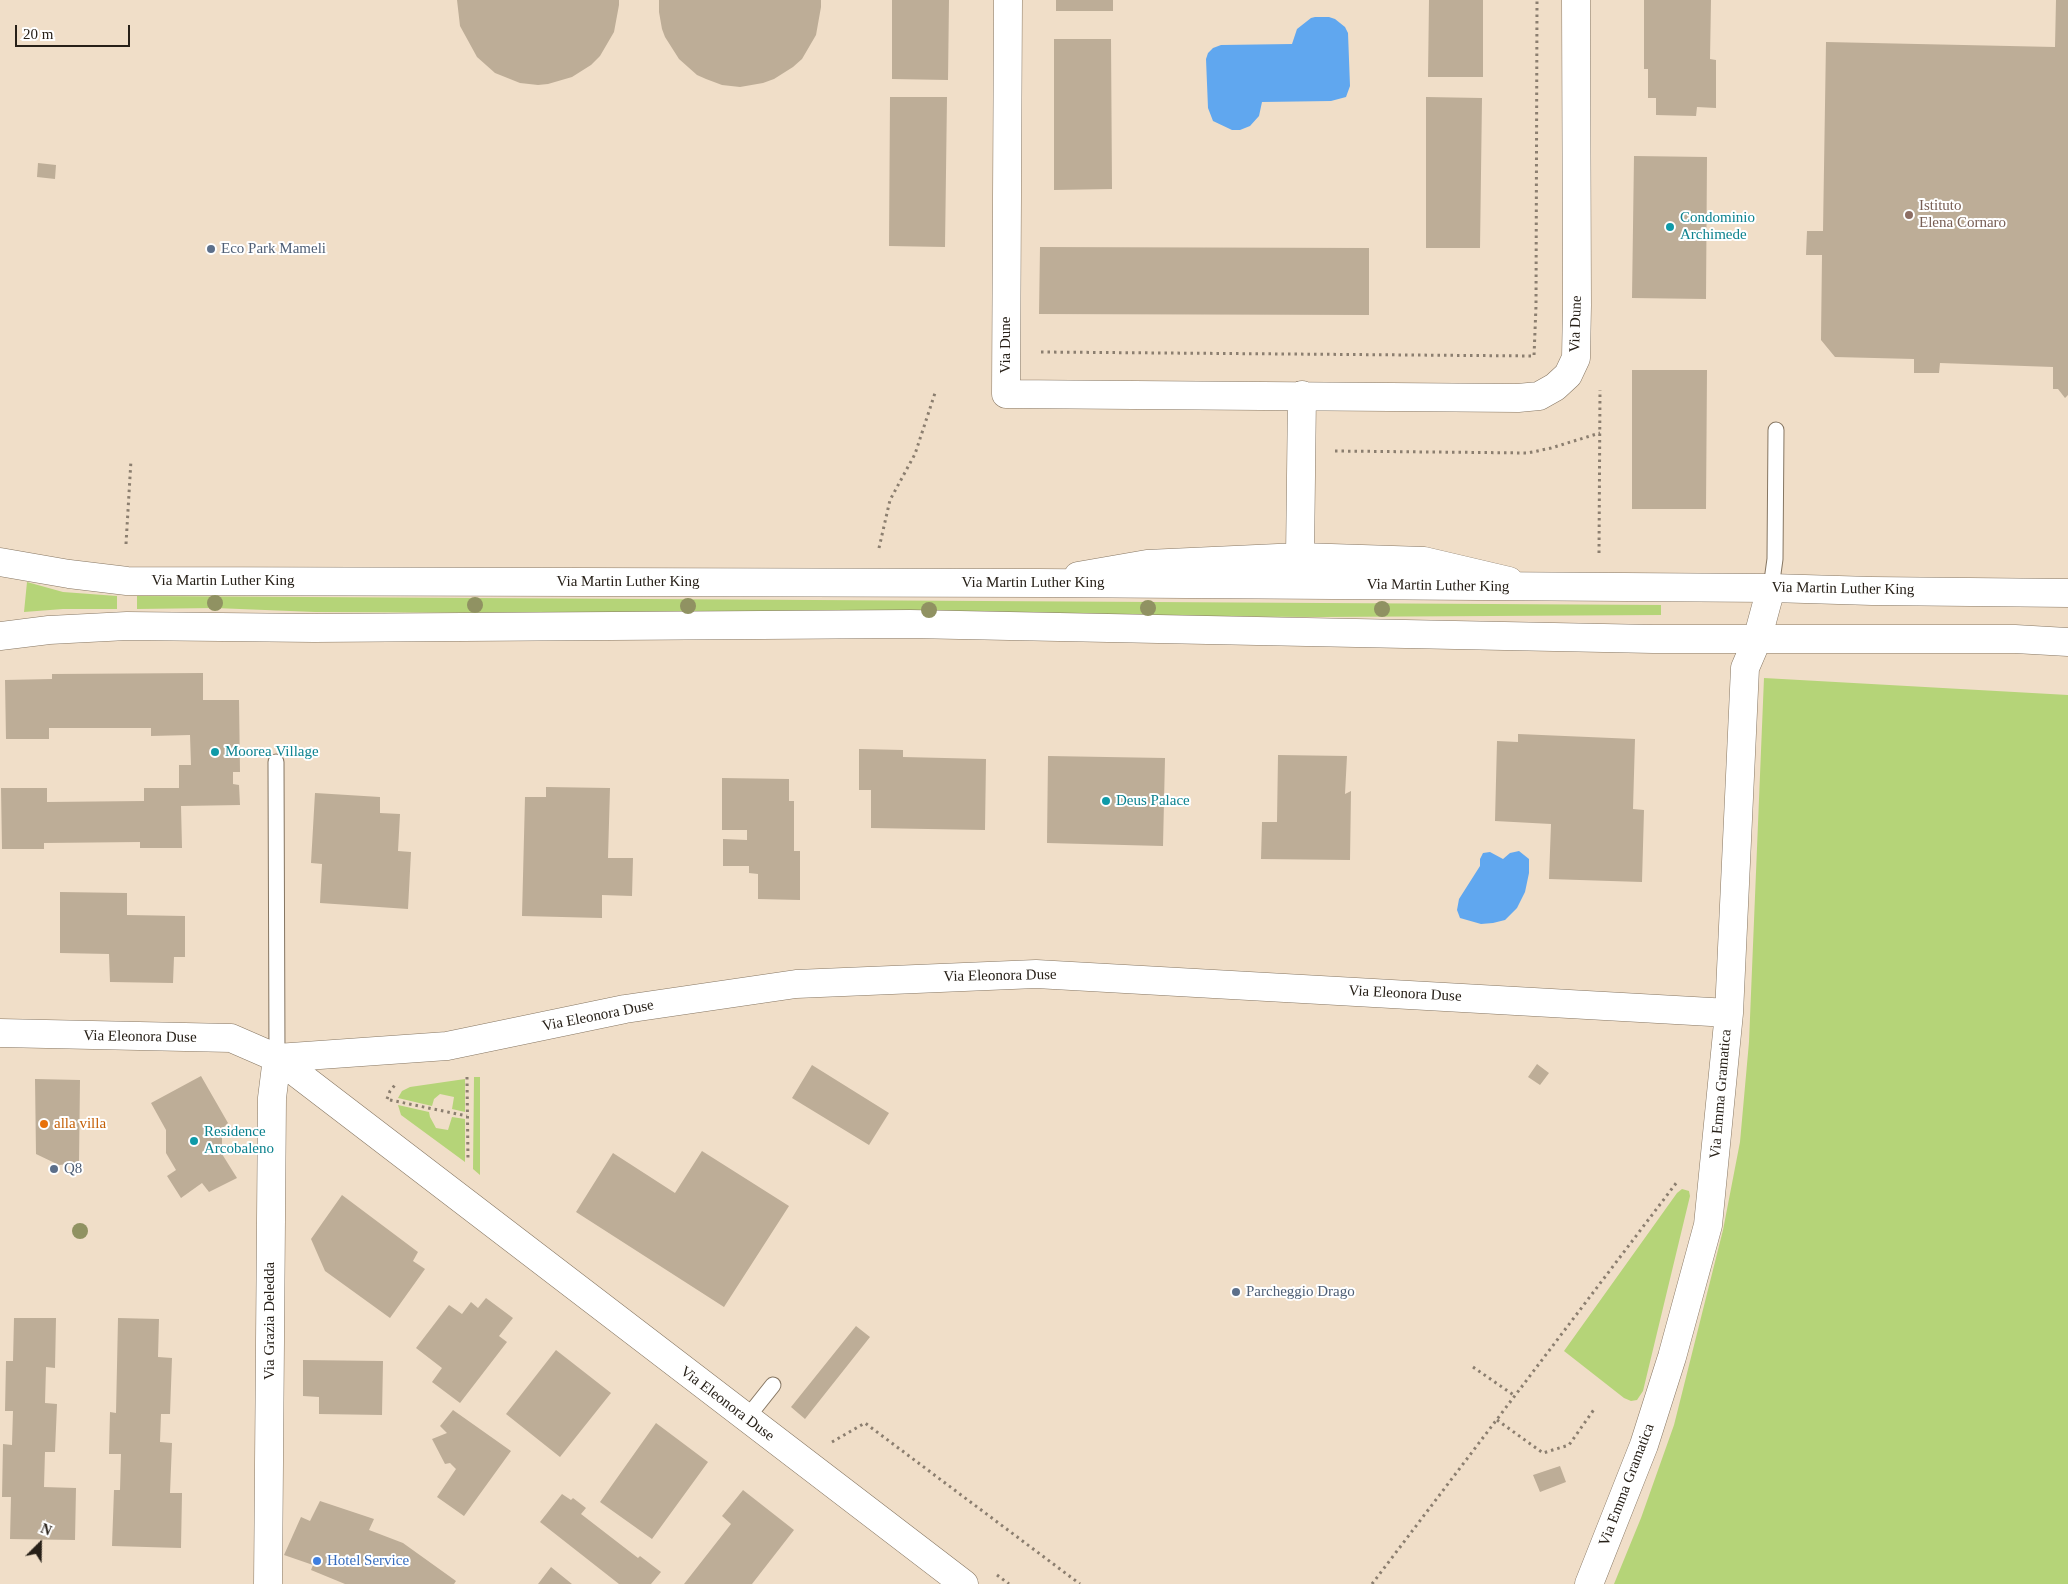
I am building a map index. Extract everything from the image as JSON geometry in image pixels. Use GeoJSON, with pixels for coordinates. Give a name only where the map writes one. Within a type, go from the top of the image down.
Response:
{"type":"FeatureCollection","features":[{"type":"Feature","properties":{"kind":"street","name":"Via Dune"},"geometry":{"type":"LineString","coordinates":[[1008,0],[1006,394],[1518,398],[1539,396],[1555,387],[1568,375],[1576,358],[1576,0]]}},
{"type":"Feature","properties":{"kind":"street"},"geometry":{"type":"LineString","coordinates":[[1300,557],[1302,395]]}},
{"type":"Feature","properties":{"kind":"street"},"geometry":{"type":"LineString","coordinates":[[1040,583],[1147,564],[1300,557],[1424,561],[1538,587]]}},
{"type":"Feature","properties":{"kind":"street","name":"Via Martin Luther King"},"geometry":{"type":"LineString","coordinates":[[0,562],[69,574],[127,581],[1040,583],[2068,592]]}},
{"type":"Feature","properties":{"kind":"street","name":"Via Emma Gramatica"},"geometry":{"type":"LineString","coordinates":[[1589,1584],[1644,1445],[1672,1357],[1708,1224],[1729,1013],[1746,668],[1757,640],[1771,588]]}},
{"type":"Feature","properties":{"kind":"street"},"geometry":{"type":"LineString","coordinates":[[0,636],[48,630],[127,626],[324,628],[910,624],[1757,640],[2015,639],[2068,642]]}},
{"type":"Feature","properties":{"kind":"street","name":"Via Eleonora Duse"},"geometry":{"type":"LineString","coordinates":[[277,1058],[447,1046],[625,1009],[796,984],[1036,974],[1729,1013]]}},
{"type":"Feature","properties":{"kind":"street","name":"Via Eleonora Duse"},"geometry":{"type":"LineString","coordinates":[[0,1033],[231,1038],[277,1058],[746,1419],[964,1584]]}},
{"type":"Feature","properties":{"kind":"street","name":"Via Grazia Deledda"},"geometry":{"type":"LineString","coordinates":[[268,1584],[272,1098],[277,1058]]}},
{"type":"Feature","properties":{"kind":"lane"},"geometry":{"type":"LineString","coordinates":[[1771,588],[1775,559],[1776,430]]}},
{"type":"Feature","properties":{"kind":"lane"},"geometry":{"type":"LineString","coordinates":[[276,762],[277,1058]]}},
{"type":"Feature","properties":{"kind":"lane"},"geometry":{"type":"LineString","coordinates":[[746,1419],[773,1385]]}},
{"type":"Feature","properties":{"kind":"path"},"geometry":{"type":"LineString","coordinates":[[1005,351],[1534,356],[1537,0]]}},
{"type":"Feature","properties":{"kind":"path"},"geometry":{"type":"LineString","coordinates":[[878,554],[890,500],[915,454],[935,393]]}},
{"type":"Feature","properties":{"kind":"path"},"geometry":{"type":"LineString","coordinates":[[1332,444],[1331,451],[1528,453],[1552,448],[1600,433]]}},
{"type":"Feature","properties":{"kind":"path"},"geometry":{"type":"LineString","coordinates":[[126,544],[131,460]]}},
{"type":"Feature","properties":{"kind":"path"},"geometry":{"type":"LineString","coordinates":[[467,1069],[468,1166]]}},
{"type":"Feature","properties":{"kind":"path"},"geometry":{"type":"LineString","coordinates":[[387,1099],[467,1116]]}},
{"type":"Feature","properties":{"kind":"path"},"geometry":{"type":"LineString","coordinates":[[1473,1367],[1514,1396]]}},
{"type":"Feature","properties":{"kind":"path"},"geometry":{"type":"LineString","coordinates":[[1372,1584],[1534,1370]]}},
{"type":"Feature","properties":{"kind":"path"},"geometry":{"type":"LineString","coordinates":[[1497,1420],[1542,1453],[1569,1444],[1595,1408]]}},
{"type":"Feature","properties":{"kind":"path"},"geometry":{"type":"LineString","coordinates":[[825,1446],[865,1423],[1080,1584]]}},
{"type":"Feature","properties":{"kind":"green space"},"geometry":{"type":"Polygon","coordinates":[[[27,582],[63,592],[117,596],[117,609],[63,609],[24,612],[27,582]]]}},
{"type":"Feature","properties":{"kind":"green space"},"geometry":{"type":"Polygon","coordinates":[[[137,596],[1661,605],[1661,615],[1321,617],[315,612],[215,608],[137,609],[137,596]]]}},
{"type":"Feature","properties":{"kind":"green space"},"geometry":{"type":"Polygon","coordinates":[[[1764,678],[2068,695],[2068,1584],[1614,1584],[1641,1518],[1674,1425],[1723,1230],[1740,1142],[1749,1042],[1764,678]]]}},
{"type":"Feature","properties":{"kind":"green space"},"geometry":{"type":"Polygon","coordinates":[[[474,1077],[480,1077],[480,1175],[473,1169],[474,1077]]]}},
{"type":"Feature","properties":{"kind":"green space"},"geometry":{"type":"Polygon","coordinates":[[[465,1079],[465,1112],[452,1109],[454,1097],[440,1094],[434,1099],[432,1106],[398,1098],[402,1091],[410,1087],[465,1079]]]}},
{"type":"Feature","properties":{"kind":"green space"},"geometry":{"type":"Polygon","coordinates":[[[398,1105],[429,1112],[436,1128],[448,1130],[452,1117],[465,1119],[465,1162],[401,1115],[398,1105]]]}},
{"type":"Feature","properties":{"kind":"green space"},"geometry":{"type":"Polygon","coordinates":[[[1682,1189],[1689,1191],[1690,1196],[1643,1391],[1637,1400],[1631,1401],[1624,1398],[1564,1351],[1677,1193],[1682,1189]]]}},
{"type":"Feature","properties":{"kind":"water"},"geometry":{"type":"Polygon","coordinates":[[[1315,17],[1335,19],[1345,27],[1348,33],[1350,86],[1346,97],[1331,101],[1262,102],[1259,116],[1250,126],[1240,130],[1232,130],[1213,121],[1208,108],[1206,59],[1208,53],[1213,48],[1221,45],[1292,44],[1297,29],[1315,17]]]}},
{"type":"Feature","properties":{"kind":"water"},"geometry":{"type":"Polygon","coordinates":[[[1519,851],[1529,859],[1529,873],[1525,892],[1517,908],[1505,920],[1493,923],[1481,924],[1460,918],[1457,910],[1459,899],[1480,866],[1480,859],[1483,853],[1490,852],[1503,859],[1510,853],[1519,851]]]}},
{"type":"Feature","properties":{"kind":"building"},"geometry":{"type":"Polygon","coordinates":[[[457,0],[619,0],[619,5],[614,32],[600,56],[591,65],[572,77],[538,85],[520,83],[495,73],[477,57],[460,26],[457,0]]]}},
{"type":"Feature","properties":{"kind":"building"},"geometry":{"type":"Polygon","coordinates":[[[659,0],[821,0],[821,7],[816,35],[802,59],[774,79],[740,87],[722,85],[697,75],[679,59],[662,29],[659,0]]]}},
{"type":"Feature","properties":{"kind":"building"},"geometry":{"type":"Polygon","coordinates":[[[892,0],[949,0],[948,80],[892,79],[892,0]]]}},
{"type":"Feature","properties":{"kind":"building"},"geometry":{"type":"Polygon","coordinates":[[[1056,0],[1113,0],[1113,11],[1056,11],[1056,0]]]}},
{"type":"Feature","properties":{"kind":"building"},"geometry":{"type":"Polygon","coordinates":[[[1429,0],[1483,0],[1483,77],[1428,77],[1429,0]]]}},
{"type":"Feature","properties":{"kind":"building"},"geometry":{"type":"Polygon","coordinates":[[[1644,0],[1711,0],[1710,59],[1716,60],[1716,108],[1697,107],[1696,116],[1656,115],[1656,98],[1648,98],[1648,69],[1644,69],[1644,0]]]}},
{"type":"Feature","properties":{"kind":"building"},"geometry":{"type":"Polygon","coordinates":[[[2056,0],[2068,0],[2068,395],[2065,398],[2058,389],[2053,389],[2053,367],[1940,363],[1939,373],[1914,373],[1914,359],[1835,357],[1821,340],[1822,255],[1806,255],[1807,231],[1823,231],[1826,42],[2055,47],[2056,0]]]}},
{"type":"Feature","properties":{"kind":"building"},"geometry":{"type":"Polygon","coordinates":[[[1054,39],[1111,39],[1112,189],[1054,190],[1054,39]]]}},
{"type":"Feature","properties":{"kind":"building"},"geometry":{"type":"Polygon","coordinates":[[[890,97],[947,97],[945,247],[889,246],[890,97]]]}},
{"type":"Feature","properties":{"kind":"building"},"geometry":{"type":"Polygon","coordinates":[[[1426,97],[1482,98],[1480,248],[1426,248],[1426,97]]]}},
{"type":"Feature","properties":{"kind":"building","name":"Condominio Archimede"},"geometry":{"type":"Polygon","coordinates":[[[1634,156],[1707,157],[1706,299],[1632,298],[1634,156]]]}},
{"type":"Feature","properties":{"kind":"building"},"geometry":{"type":"Polygon","coordinates":[[[38,163],[56,165],[55,179],[37,177],[38,163]]]}},
{"type":"Feature","properties":{"kind":"building"},"geometry":{"type":"Polygon","coordinates":[[[1040,247],[1369,248],[1369,315],[1039,314],[1040,247]]]}},
{"type":"Feature","properties":{"kind":"building"},"geometry":{"type":"Polygon","coordinates":[[[1632,370],[1707,370],[1706,509],[1632,509],[1632,370]]]}},
{"type":"Feature","properties":{"kind":"building","name":"Moorea Village"},"geometry":{"type":"Polygon","coordinates":[[[203,673],[203,700],[239,700],[240,772],[233,772],[233,784],[239,785],[240,805],[181,806],[182,848],[140,848],[140,842],[44,843],[44,849],[2,849],[1,788],[47,788],[47,802],[144,801],[144,788],[179,788],[179,765],[191,765],[190,735],[151,736],[151,728],[49,728],[49,739],[6,739],[5,680],[52,679],[52,674],[203,673]]]}},
{"type":"Feature","properties":{"kind":"building"},"geometry":{"type":"Polygon","coordinates":[[[1518,734],[1635,739],[1633,809],[1644,810],[1642,882],[1549,879],[1551,824],[1495,821],[1497,741],[1518,742],[1518,734]]]}},
{"type":"Feature","properties":{"kind":"building"},"geometry":{"type":"Polygon","coordinates":[[[859,749],[903,750],[903,757],[986,759],[985,830],[871,828],[871,790],[859,790],[859,749]]]}},
{"type":"Feature","properties":{"kind":"building"},"geometry":{"type":"Polygon","coordinates":[[[1278,755],[1347,756],[1345,794],[1351,791],[1350,860],[1261,859],[1262,822],[1277,822],[1278,755]]]}},
{"type":"Feature","properties":{"kind":"building","name":"Deus Palace"},"geometry":{"type":"Polygon","coordinates":[[[1048,756],[1165,758],[1163,846],[1047,843],[1048,756]]]}},
{"type":"Feature","properties":{"kind":"building"},"geometry":{"type":"Polygon","coordinates":[[[722,778],[789,779],[789,801],[794,801],[794,851],[800,851],[800,900],[758,899],[758,874],[749,873],[749,866],[723,866],[723,839],[747,840],[747,830],[722,830],[722,778]]]}},
{"type":"Feature","properties":{"kind":"building"},"geometry":{"type":"Polygon","coordinates":[[[546,787],[610,788],[608,858],[633,858],[632,896],[602,895],[602,918],[522,916],[525,797],[546,797],[546,787]]]}},
{"type":"Feature","properties":{"kind":"building"},"geometry":{"type":"Polygon","coordinates":[[[315,793],[380,797],[380,813],[400,814],[398,851],[411,852],[408,909],[320,903],[322,864],[311,863],[315,793]]]}},
{"type":"Feature","properties":{"kind":"building"},"geometry":{"type":"Polygon","coordinates":[[[60,892],[127,893],[127,915],[185,916],[185,957],[174,957],[173,983],[110,982],[109,954],[60,953],[60,892]]]}},
{"type":"Feature","properties":{"kind":"building"},"geometry":{"type":"Polygon","coordinates":[[[1537,1064],[1549,1073],[1540,1085],[1528,1077],[1537,1064]]]}},
{"type":"Feature","properties":{"kind":"building"},"geometry":{"type":"Polygon","coordinates":[[[812,1065],[889,1113],[869,1145],[792,1098],[812,1065]]]}},
{"type":"Feature","properties":{"kind":"building","name":"Residence Arcobaleno"},"geometry":{"type":"Polygon","coordinates":[[[201,1076],[228,1123],[222,1129],[222,1154],[237,1178],[209,1192],[202,1183],[181,1198],[167,1176],[176,1170],[166,1153],[166,1130],[151,1103],[201,1076]]]}},
{"type":"Feature","properties":{"kind":"building"},"geometry":{"type":"Polygon","coordinates":[[[35,1079],[80,1080],[79,1163],[59,1165],[36,1154],[35,1079]]]}},
{"type":"Feature","properties":{"kind":"building"},"geometry":{"type":"Polygon","coordinates":[[[702,1151],[789,1206],[724,1307],[576,1212],[613,1153],[675,1193],[702,1151]]]}},
{"type":"Feature","properties":{"kind":"building"},"geometry":{"type":"Polygon","coordinates":[[[342,1195],[418,1252],[413,1261],[425,1269],[390,1318],[325,1271],[311,1239],[342,1195]]]}},
{"type":"Feature","properties":{"kind":"building"},"geometry":{"type":"Polygon","coordinates":[[[486,1298],[513,1318],[499,1336],[507,1342],[460,1403],[432,1382],[442,1368],[416,1348],[449,1305],[462,1314],[471,1302],[478,1308],[486,1298]]]}},
{"type":"Feature","properties":{"kind":"building"},"geometry":{"type":"Polygon","coordinates":[[[14,1318],[56,1318],[55,1368],[46,1367],[45,1403],[57,1404],[55,1452],[45,1452],[44,1487],[76,1488],[75,1540],[10,1539],[11,1497],[2,1497],[3,1444],[12,1445],[13,1411],[5,1411],[6,1361],[13,1361],[14,1318]]]}},
{"type":"Feature","properties":{"kind":"building"},"geometry":{"type":"Polygon","coordinates":[[[118,1318],[159,1319],[158,1357],[172,1358],[170,1414],[161,1414],[160,1442],[172,1443],[170,1493],[182,1493],[181,1548],[112,1546],[114,1490],[120,1490],[121,1454],[109,1454],[110,1412],[116,1413],[118,1318]]]}},
{"type":"Feature","properties":{"kind":"building"},"geometry":{"type":"Polygon","coordinates":[[[856,1326],[870,1337],[805,1419],[791,1407],[856,1326]]]}},
{"type":"Feature","properties":{"kind":"building"},"geometry":{"type":"Polygon","coordinates":[[[556,1350],[611,1393],[560,1457],[506,1414],[556,1350]]]}},
{"type":"Feature","properties":{"kind":"building"},"geometry":{"type":"Polygon","coordinates":[[[303,1360],[383,1361],[382,1415],[319,1414],[319,1397],[303,1396],[303,1360]]]}},
{"type":"Feature","properties":{"kind":"building"},"geometry":{"type":"Polygon","coordinates":[[[453,1410],[511,1451],[464,1516],[437,1497],[456,1469],[450,1463],[445,1464],[432,1439],[447,1433],[440,1426],[453,1410]]]}},
{"type":"Feature","properties":{"kind":"building"},"geometry":{"type":"Polygon","coordinates":[[[656,1423],[708,1462],[652,1539],[600,1502],[656,1423]]]}},
{"type":"Feature","properties":{"kind":"building"},"geometry":{"type":"Polygon","coordinates":[[[1560,1466],[1566,1482],[1540,1492],[1533,1475],[1560,1466]]]}},
{"type":"Feature","properties":{"kind":"building"},"geometry":{"type":"Polygon","coordinates":[[[743,1490],[794,1530],[752,1584],[684,1584],[731,1524],[722,1516],[743,1490]]]}},
{"type":"Feature","properties":{"kind":"building"},"geometry":{"type":"Polygon","coordinates":[[[562,1494],[571,1500],[573,1498],[586,1508],[581,1514],[638,1558],[640,1556],[661,1572],[651,1584],[619,1584],[540,1522],[562,1494]]]}},
{"type":"Feature","properties":{"kind":"building"},"geometry":{"type":"Polygon","coordinates":[[[320,1501],[374,1519],[369,1530],[403,1543],[456,1581],[454,1584],[345,1584],[311,1570],[313,1565],[284,1555],[301,1517],[310,1521],[320,1501]]]}},
{"type":"Feature","properties":{"kind":"building"},"geometry":{"type":"Polygon","coordinates":[[[551,1567],[572,1584],[538,1584],[551,1567]]]}},
{"type":"Feature","properties":{"kind":"place","name":"Istituto Elena Cornaro"},"geometry":{"type":"Point","coordinates":[1909,215]}},
{"type":"Feature","properties":{"kind":"place","name":"Condominio Archimede"},"geometry":{"type":"Point","coordinates":[1670,227]}},
{"type":"Feature","properties":{"kind":"place","name":"Eco Park Mameli"},"geometry":{"type":"Point","coordinates":[211,249]}},
{"type":"Feature","properties":{"kind":"place","name":"Moorea Village"},"geometry":{"type":"Point","coordinates":[215,752]}},
{"type":"Feature","properties":{"kind":"place","name":"Deus Palace"},"geometry":{"type":"Point","coordinates":[1106,801]}},
{"type":"Feature","properties":{"kind":"place","name":"alla villa"},"geometry":{"type":"Point","coordinates":[44,1124]}},
{"type":"Feature","properties":{"kind":"place","name":"Residence Arcobaleno"},"geometry":{"type":"Point","coordinates":[194,1141]}},
{"type":"Feature","properties":{"kind":"place","name":"Q8"},"geometry":{"type":"Point","coordinates":[54,1169]}},
{"type":"Feature","properties":{"kind":"place","name":"Parcheggio Drago"},"geometry":{"type":"Point","coordinates":[1236,1292]}},
{"type":"Feature","properties":{"kind":"place","name":"Hotel Service"},"geometry":{"type":"Point","coordinates":[317,1561]}}]}
